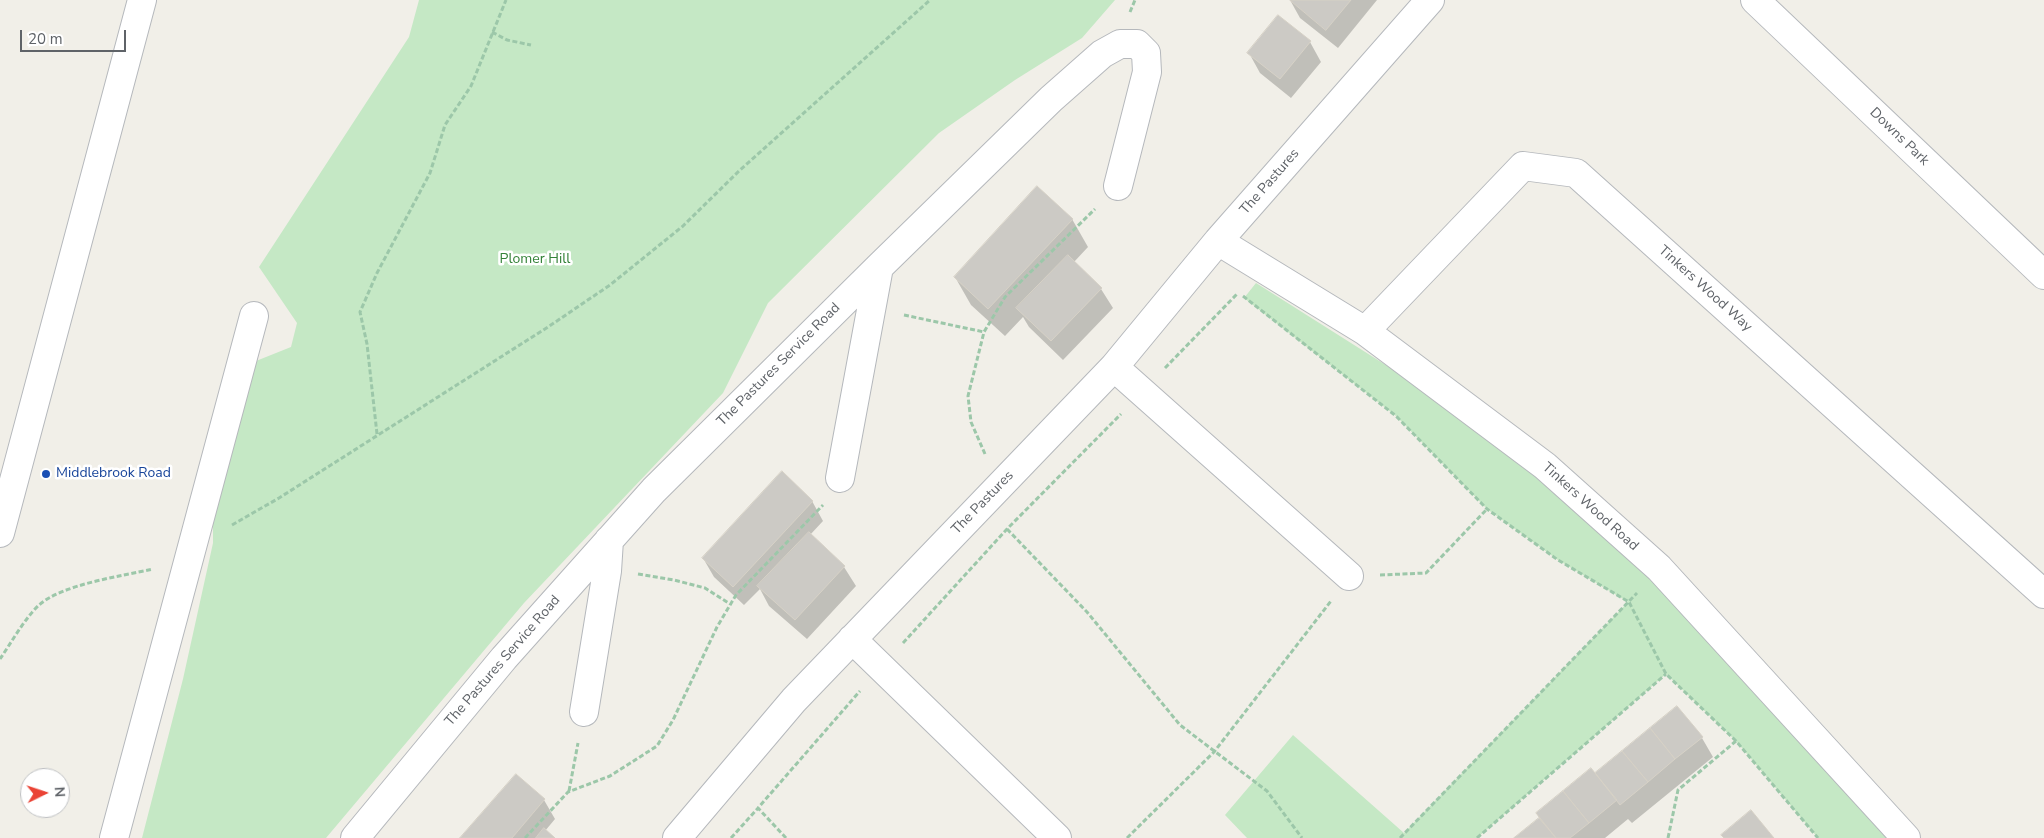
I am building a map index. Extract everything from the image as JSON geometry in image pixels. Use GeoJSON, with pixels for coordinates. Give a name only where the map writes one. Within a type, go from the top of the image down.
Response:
{"type":"FeatureCollection","features":[{"type":"Feature","properties":{"kind":"street"},"geometry":{"type":"LineString","coordinates":[[0,533],[142,0]]}},
{"type":"Feature","properties":{"kind":"street","name":"The Pastures"},"geometry":{"type":"LineString","coordinates":[[677,838],[794,700],[1114,367],[1218,241],[1430,0]]}},
{"type":"Feature","properties":{"kind":"street","name":"Downs Park"},"geometry":{"type":"LineString","coordinates":[[1755,0],[2044,275]]}},
{"type":"Feature","properties":{"kind":"street","name":"The Pastures Service Road"},"geometry":{"type":"LineString","coordinates":[[355,838],[504,658],[654,490],[1051,100],[1102,54],[1120,44],[1137,44],[1146,53],[1147,72],[1118,186]]}},
{"type":"Feature","properties":{"kind":"street","name":"Tinkers Wood Way"},"geometry":{"type":"LineString","coordinates":[[1364,331],[1523,166],[1576,173],[2044,594]]}},
{"type":"Feature","properties":{"kind":"street","name":"Tinkers Wood Road"},"geometry":{"type":"LineString","coordinates":[[1218,241],[1364,331],[1546,466],[1659,568],[1906,838]]}},
{"type":"Feature","properties":{"kind":"street"},"geometry":{"type":"LineString","coordinates":[[840,478],[879,267]]}},
{"type":"Feature","properties":{"kind":"street"},"geometry":{"type":"LineString","coordinates":[[114,838],[254,316]]}},
{"type":"Feature","properties":{"kind":"street"},"geometry":{"type":"LineString","coordinates":[[1114,367],[1349,576]]}},
{"type":"Feature","properties":{"kind":"street"},"geometry":{"type":"LineString","coordinates":[[584,712],[607,572],[609,540]]}},
{"type":"Feature","properties":{"kind":"street"},"geometry":{"type":"LineString","coordinates":[[852,639],[1057,838]]}},
{"type":"Feature","properties":{"kind":"path"},"geometry":{"type":"LineString","coordinates":[[377,434],[367,344],[360,312],[377,273],[430,173],[445,125],[471,86],[506,0]]}},
{"type":"Feature","properties":{"kind":"path"},"geometry":{"type":"LineString","coordinates":[[0,659],[39,605],[62,593],[95,581],[164,567],[193,544],[279,498],[377,434],[548,328],[610,285],[683,226],[740,171],[930,0]]}},
{"type":"Feature","properties":{"kind":"path"},"geometry":{"type":"LineString","coordinates":[[492,32],[507,40],[531,45]]}},
{"type":"Feature","properties":{"kind":"path"},"geometry":{"type":"LineString","coordinates":[[1005,480],[981,448],[971,422],[968,396],[984,332],[1005,297],[1118,186]]}},
{"type":"Feature","properties":{"kind":"path"},"geometry":{"type":"LineString","coordinates":[[731,838],[880,668],[1007,529],[1143,392],[1237,292],[1396,416],[1487,509],[1558,560],[1629,602],[1666,674],[1736,741],[1818,838]]}},
{"type":"Feature","properties":{"kind":"path"},"geometry":{"type":"LineString","coordinates":[[871,308],[984,332]]}},
{"type":"Feature","properties":{"kind":"path"},"geometry":{"type":"LineString","coordinates":[[525,838],[568,792],[610,776],[656,746],[673,720],[730,604],[745,585],[831,498],[840,478]]}},
{"type":"Feature","properties":{"kind":"path"},"geometry":{"type":"LineString","coordinates":[[1127,838],[1214,752],[1349,576],[1426,573],[1487,509]]}},
{"type":"Feature","properties":{"kind":"path"},"geometry":{"type":"LineString","coordinates":[[1007,529],[1087,612],[1180,725],[1266,791],[1302,838]]}},
{"type":"Feature","properties":{"kind":"path"},"geometry":{"type":"LineString","coordinates":[[1400,838],[1629,602],[1659,568]]}},
{"type":"Feature","properties":{"kind":"path"},"geometry":{"type":"LineString","coordinates":[[607,572],[674,580],[705,588],[730,604]]}},
{"type":"Feature","properties":{"kind":"path"},"geometry":{"type":"LineString","coordinates":[[1477,838],[1666,674]]}},
{"type":"Feature","properties":{"kind":"path"},"geometry":{"type":"LineString","coordinates":[[568,792],[584,712]]}},
{"type":"Feature","properties":{"kind":"path"},"geometry":{"type":"LineString","coordinates":[[1668,838],[1678,790],[1736,741]]}},
{"type":"Feature","properties":{"kind":"path"},"geometry":{"type":"LineString","coordinates":[[761,804],[758,808],[786,838]]}},
{"type":"Feature","properties":{"kind":"green space","name":"Plomer Hill"},"geometry":{"type":"Polygon","coordinates":[[[419,0],[1115,0],[1082,38],[1015,80],[939,133],[768,303],[723,393],[524,603],[326,838],[142,838],[183,679],[213,543],[213,523],[256,361],[291,347],[297,323],[259,267],[409,37],[419,0]]]}},
{"type":"Feature","properties":{"kind":"green space"},"geometry":{"type":"Polygon","coordinates":[[[1256,283],[1400,374],[1515,453],[1650,579],[1889,838],[1818,838],[1736,741],[1666,674],[1477,838],[1247,838],[1225,815],[1293,735],[1404,833],[1628,602],[1558,560],[1487,509],[1396,416],[1244,298],[1256,283]]]}},
{"type":"Feature","properties":{"kind":"building"},"geometry":{"type":"Polygon","coordinates":[[[1290,0],[1351,0],[1326,30],[1290,0]]]}},
{"type":"Feature","properties":{"kind":"building"},"geometry":{"type":"Polygon","coordinates":[[[1278,15],[1311,41],[1280,79],[1247,53],[1278,15]]]}},
{"type":"Feature","properties":{"kind":"building"},"geometry":{"type":"Polygon","coordinates":[[[1037,186],[1073,219],[988,309],[954,277],[1037,186]]]}},
{"type":"Feature","properties":{"kind":"building"},"geometry":{"type":"Polygon","coordinates":[[[1068,255],[1102,288],[1051,341],[1016,308],[1068,255]]]}},
{"type":"Feature","properties":{"kind":"building"},"geometry":{"type":"Polygon","coordinates":[[[782,471],[813,501],[733,587],[702,558],[782,471]]]}},
{"type":"Feature","properties":{"kind":"building"},"geometry":{"type":"Polygon","coordinates":[[[809,532],[845,566],[795,620],[757,586],[809,532]]]}},
{"type":"Feature","properties":{"kind":"building"},"geometry":{"type":"Polygon","coordinates":[[[1677,706],[1703,737],[1675,759],[1650,728],[1677,706]]]}},
{"type":"Feature","properties":{"kind":"building"},"geometry":{"type":"Polygon","coordinates":[[[1650,728],[1675,759],[1648,782],[1622,751],[1650,728]]]}},
{"type":"Feature","properties":{"kind":"building"},"geometry":{"type":"Polygon","coordinates":[[[1622,751],[1648,782],[1620,805],[1595,773],[1622,751]]]}},
{"type":"Feature","properties":{"kind":"building"},"geometry":{"type":"Polygon","coordinates":[[[1591,768],[1617,800],[1589,823],[1563,791],[1591,768]]]}},
{"type":"Feature","properties":{"kind":"building"},"geometry":{"type":"Polygon","coordinates":[[[516,774],[545,799],[512,838],[460,838],[516,774]]]}},
{"type":"Feature","properties":{"kind":"building"},"geometry":{"type":"Polygon","coordinates":[[[1563,791],[1589,823],[1570,838],[1556,838],[1536,813],[1563,791]]]}},
{"type":"Feature","properties":{"kind":"building"},"geometry":{"type":"Polygon","coordinates":[[[1751,810],[1774,838],[1724,838],[1721,835],[1751,810]]]}},
{"type":"Feature","properties":{"kind":"building"},"geometry":{"type":"Polygon","coordinates":[[[1539,818],[1556,838],[1514,838],[1539,818]]]}},
{"type":"Feature","properties":{"kind":"building"},"geometry":{"type":"Polygon","coordinates":[[[544,828],[555,838],[536,838],[544,828]]]}},
{"type":"Feature","properties":{"kind":"place","name":"Middlebrook Road"},"geometry":{"type":"Point","coordinates":[46,474]}}]}
